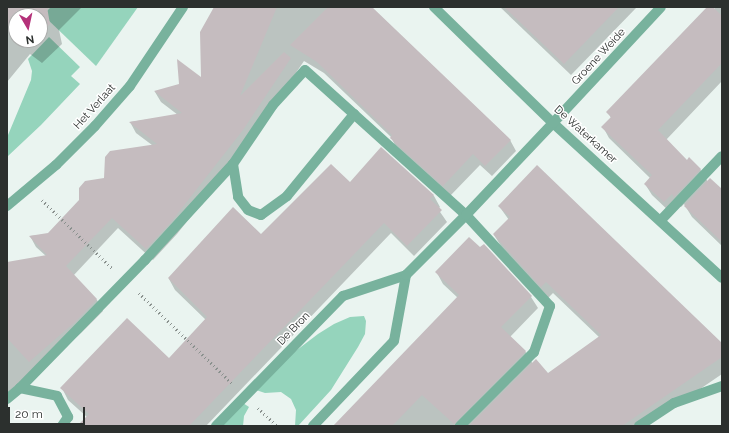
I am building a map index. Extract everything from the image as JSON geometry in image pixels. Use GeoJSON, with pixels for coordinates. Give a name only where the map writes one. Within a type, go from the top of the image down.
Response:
{"type":"FeatureCollection","features":[{"type":"Feature","properties":{"kind":"street","name":"Het Verlaat"},"geometry":{"type":"LineString","coordinates":[[7,206],[30,188],[75,146],[113,106],[145,66],[183,7]]}},
{"type":"Feature","properties":{"kind":"street","name":"De Waterkamer"},"geometry":{"type":"LineString","coordinates":[[434,7],[553,123],[661,220],[722,278]]}},
{"type":"Feature","properties":{"kind":"street","name":"Groene Weide"},"geometry":{"type":"LineString","coordinates":[[553,123],[661,7]]}},
{"type":"Feature","properties":{"kind":"street"},"geometry":{"type":"LineString","coordinates":[[7,399],[20,388],[125,280],[233,164],[273,105],[305,70],[466,215],[550,306],[534,352],[460,426]]}},
{"type":"Feature","properties":{"kind":"street"},"geometry":{"type":"LineString","coordinates":[[233,164],[238,197],[248,210],[261,215],[287,196],[354,114]]}},
{"type":"Feature","properties":{"kind":"street","name":"De Bron"},"geometry":{"type":"LineString","coordinates":[[216,426],[343,296],[406,274],[466,215],[553,123]]}},
{"type":"Feature","properties":{"kind":"street"},"geometry":{"type":"LineString","coordinates":[[661,220],[722,156]]}},
{"type":"Feature","properties":{"kind":"street"},"geometry":{"type":"LineString","coordinates":[[313,426],[394,341],[406,274]]}},
{"type":"Feature","properties":{"kind":"street"},"geometry":{"type":"LineString","coordinates":[[639,426],[674,403],[722,386]]}},
{"type":"Feature","properties":{"kind":"street"},"geometry":{"type":"LineString","coordinates":[[20,388],[57,396],[68,417],[62,426]]}},
{"type":"Feature","properties":{"kind":"path"},"geometry":{"type":"LineString","coordinates":[[30,188],[277,426]]}},
{"type":"Feature","properties":{"kind":"green space"},"geometry":{"type":"Polygon","coordinates":[[[51,7],[138,7],[96,66],[48,20],[48,10],[51,7]]]}},
{"type":"Feature","properties":{"kind":"green space"},"geometry":{"type":"Polygon","coordinates":[[[49,37],[80,67],[71,76],[80,84],[41,125],[8,156],[8,135],[31,80],[32,71],[28,59],[38,48],[48,48],[49,37]]]}},
{"type":"Feature","properties":{"kind":"green space"},"geometry":{"type":"Polygon","coordinates":[[[364,316],[366,321],[365,334],[358,347],[331,390],[298,426],[295,426],[296,410],[291,399],[281,392],[265,393],[256,390],[289,356],[318,334],[334,324],[350,317],[364,316]]]}},
{"type":"Feature","properties":{"kind":"green space"},"geometry":{"type":"Polygon","coordinates":[[[243,403],[249,407],[244,416],[243,426],[222,426],[243,403]]]}},
{"type":"Feature","properties":{"kind":"building"},"geometry":{"type":"Polygon","coordinates":[[[7,7],[47,7],[8,8],[8,25],[7,7]]]}},
{"type":"Feature","properties":{"kind":"building"},"geometry":{"type":"Polygon","coordinates":[[[214,7],[277,7],[240,96],[284,52],[291,58],[243,130],[171,222],[146,249],[112,218],[66,266],[97,299],[75,322],[29,362],[7,338],[7,262],[47,255],[29,236],[48,233],[79,200],[79,188],[85,181],[104,178],[105,157],[110,151],[157,144],[129,122],[182,113],[154,91],[179,84],[177,59],[201,77],[200,32],[214,7]]]}},
{"type":"Feature","properties":{"kind":"building"},"geometry":{"type":"Polygon","coordinates":[[[328,7],[372,7],[511,140],[485,166],[473,154],[443,186],[390,138],[392,135],[317,62],[290,45],[328,7]]]}},
{"type":"Feature","properties":{"kind":"building"},"geometry":{"type":"Polygon","coordinates":[[[504,7],[619,7],[564,64],[504,7]]]}},
{"type":"Feature","properties":{"kind":"building"},"geometry":{"type":"Polygon","coordinates":[[[707,7],[713,7],[722,16],[722,63],[658,130],[687,160],[689,157],[701,169],[674,197],[672,194],[664,202],[644,184],[652,175],[601,127],[611,117],[606,112],[707,7]]]}},
{"type":"Feature","properties":{"kind":"building"},"geometry":{"type":"Polygon","coordinates":[[[48,13],[50,24],[48,26],[48,13]]]}},
{"type":"Feature","properties":{"kind":"building"},"geometry":{"type":"Polygon","coordinates":[[[381,147],[434,195],[430,199],[442,210],[407,246],[384,223],[189,426],[77,426],[89,414],[60,388],[127,318],[169,358],[207,317],[168,278],[233,207],[261,234],[331,164],[350,182],[381,147]]]}},
{"type":"Feature","properties":{"kind":"building"},"geometry":{"type":"Polygon","coordinates":[[[537,165],[722,343],[722,357],[622,426],[469,426],[536,359],[548,373],[601,335],[546,282],[541,287],[493,234],[510,217],[498,206],[537,165]]]}},
{"type":"Feature","properties":{"kind":"building"},"geometry":{"type":"Polygon","coordinates":[[[710,178],[722,189],[722,242],[684,206],[710,178]]]}},
{"type":"Feature","properties":{"kind":"building"},"geometry":{"type":"Polygon","coordinates":[[[469,237],[480,247],[484,244],[532,296],[501,327],[526,351],[454,424],[422,395],[392,426],[333,426],[459,295],[435,272],[469,237]]]}}]}
